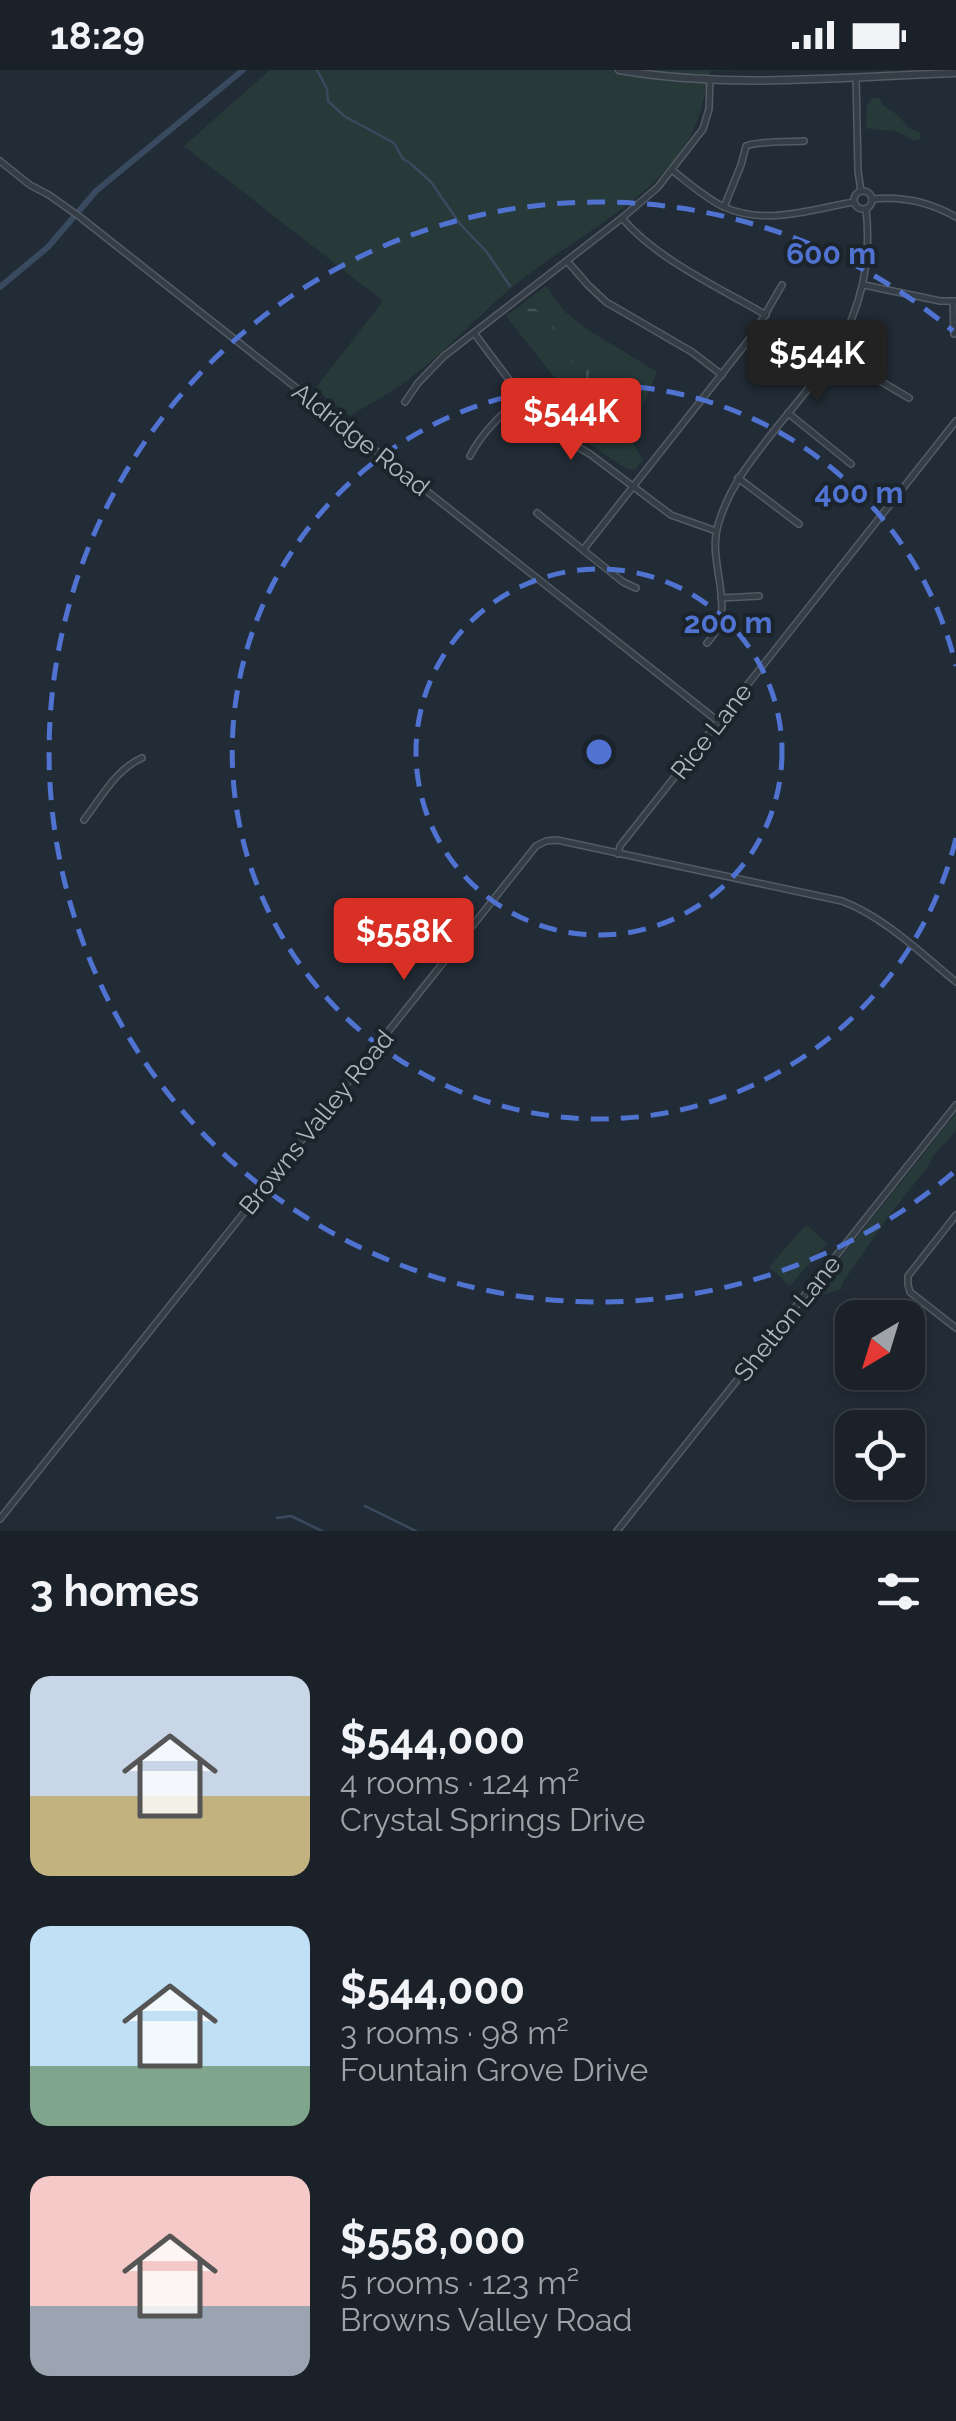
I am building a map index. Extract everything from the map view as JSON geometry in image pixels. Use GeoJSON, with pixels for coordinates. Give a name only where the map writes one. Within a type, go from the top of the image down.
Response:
{"type":"FeatureCollection","features":[{"type":"Feature","properties":{"kind":"street"},"geometry":{"type":"LineString","coordinates":[[619,70],[710,80],[956,73]]}},
{"type":"Feature","properties":{"kind":"street"},"geometry":{"type":"LineString","coordinates":[[856,73],[861,191]]}},
{"type":"Feature","properties":{"kind":"street"},"geometry":{"type":"LineString","coordinates":[[404,402],[434,366],[474,332],[658,187],[703,129],[709,110],[710,80]]}},
{"type":"Feature","properties":{"kind":"street"},"geometry":{"type":"LineString","coordinates":[[724,207],[746,146],[752,142],[804,141]]}},
{"type":"Feature","properties":{"kind":"street","name":"Aldridge Road"},"geometry":{"type":"LineString","coordinates":[[0,161],[80,216],[719,722]]}},
{"type":"Feature","properties":{"kind":"street"},"geometry":{"type":"LineString","coordinates":[[673,171],[704,195],[742,213],[770,217],[854,202]]}},
{"type":"Feature","properties":{"kind":"street"},"geometry":{"type":"LineString","coordinates":[[861,191],[870,193],[872,198],[866,209]]}},
{"type":"Feature","properties":{"kind":"street"},"geometry":{"type":"LineString","coordinates":[[861,191],[854,202],[866,209]]}},
{"type":"Feature","properties":{"kind":"street"},"geometry":{"type":"LineString","coordinates":[[872,198],[898,197],[928,204],[956,217]]}},
{"type":"Feature","properties":{"kind":"street"},"geometry":{"type":"LineString","coordinates":[[706,643],[721,622],[716,531],[730,491],[835,354],[856,311],[864,285],[868,247],[866,209]]}},
{"type":"Feature","properties":{"kind":"street"},"geometry":{"type":"LineString","coordinates":[[622,218],[653,248],[766,315]]}},
{"type":"Feature","properties":{"kind":"street"},"geometry":{"type":"LineString","coordinates":[[567,261],[606,302],[692,352],[722,375]]}},
{"type":"Feature","properties":{"kind":"street"},"geometry":{"type":"LineString","coordinates":[[864,285],[954,302],[954,334]]}},
{"type":"Feature","properties":{"kind":"street"},"geometry":{"type":"LineString","coordinates":[[583,550],[722,375],[782,286]]}},
{"type":"Feature","properties":{"kind":"street"},"geometry":{"type":"LineString","coordinates":[[474,332],[522,397],[556,434],[590,454],[671,515],[716,531]]}},
{"type":"Feature","properties":{"kind":"street"},"geometry":{"type":"LineString","coordinates":[[835,354],[909,398]]}},
{"type":"Feature","properties":{"kind":"street"},"geometry":{"type":"LineString","coordinates":[[470,456],[498,417],[522,397]]}},
{"type":"Feature","properties":{"kind":"street"},"geometry":{"type":"LineString","coordinates":[[788,414],[851,464]]}},
{"type":"Feature","properties":{"kind":"street","name":"Rice Lane"},"geometry":{"type":"LineString","coordinates":[[618,854],[620,846],[956,421]]}},
{"type":"Feature","properties":{"kind":"street"},"geometry":{"type":"LineString","coordinates":[[738,478],[799,524]]}},
{"type":"Feature","properties":{"kind":"street"},"geometry":{"type":"LineString","coordinates":[[537,513],[623,582],[636,588]]}},
{"type":"Feature","properties":{"kind":"street"},"geometry":{"type":"LineString","coordinates":[[722,598],[759,596]]}},
{"type":"Feature","properties":{"kind":"street"},"geometry":{"type":"LineString","coordinates":[[84,820],[121,772],[142,758]]}},
{"type":"Feature","properties":{"kind":"street","name":"Browns Valley Road"},"geometry":{"type":"LineString","coordinates":[[0,1519],[530,850],[546,840],[842,901],[864,911],[956,982]]}},
{"type":"Feature","properties":{"kind":"street","name":"Shelton Lane"},"geometry":{"type":"LineString","coordinates":[[617,1531],[956,1105]]}},
{"type":"Feature","properties":{"kind":"street"},"geometry":{"type":"LineString","coordinates":[[956,1216],[907,1281],[912,1294],[956,1328]]}},
{"type":"Feature","properties":{"kind":"green space"},"geometry":{"type":"Polygon","coordinates":[[[270,70],[739,70],[710,71],[690,137],[654,182],[607,220],[533,270],[408,380],[350,416],[315,389],[383,301],[184,146],[270,70]]]}},
{"type":"Feature","properties":{"kind":"green space"},"geometry":{"type":"Polygon","coordinates":[[[872,98],[879,98],[908,127],[920,132],[921,139],[914,141],[895,132],[866,128],[867,105],[872,98]]]}},
{"type":"Feature","properties":{"kind":"green space"},"geometry":{"type":"Polygon","coordinates":[[[546,286],[565,312],[657,372],[629,437],[643,460],[635,470],[625,468],[572,432],[569,396],[506,316],[546,286]]]}},
{"type":"Feature","properties":{"kind":"green space"},"geometry":{"type":"Polygon","coordinates":[[[530,306],[547,316],[559,337],[581,355],[594,380],[599,416],[613,429],[605,445],[599,445],[589,435],[595,426],[585,379],[543,326],[528,314],[530,306]]]}},
{"type":"Feature","properties":{"kind":"green space"},"geometry":{"type":"Polygon","coordinates":[[[956,1113],[956,1131],[885,1221],[841,1289],[817,1297],[812,1294],[956,1113]]]}},
{"type":"Feature","properties":{"kind":"green space"},"geometry":{"type":"Polygon","coordinates":[[[806,1225],[827,1243],[790,1286],[769,1267],[806,1225]]]}},
{"type":"Feature","properties":{"kind":"waterway"},"geometry":{"type":"LineString","coordinates":[[0,287],[48,247],[96,191],[243,70]]}},
{"type":"Feature","properties":{"kind":"waterway"},"geometry":{"type":"LineString","coordinates":[[317,70],[327,89],[328,101],[344,116],[394,143],[403,159],[431,182],[510,286]]}},
{"type":"Feature","properties":{"kind":"waterway"},"geometry":{"type":"LineString","coordinates":[[365,1506],[416,1531]]}},
{"type":"Feature","properties":{"kind":"waterway"},"geometry":{"type":"LineString","coordinates":[[277,1518],[291,1516],[322,1531]]}}]}
